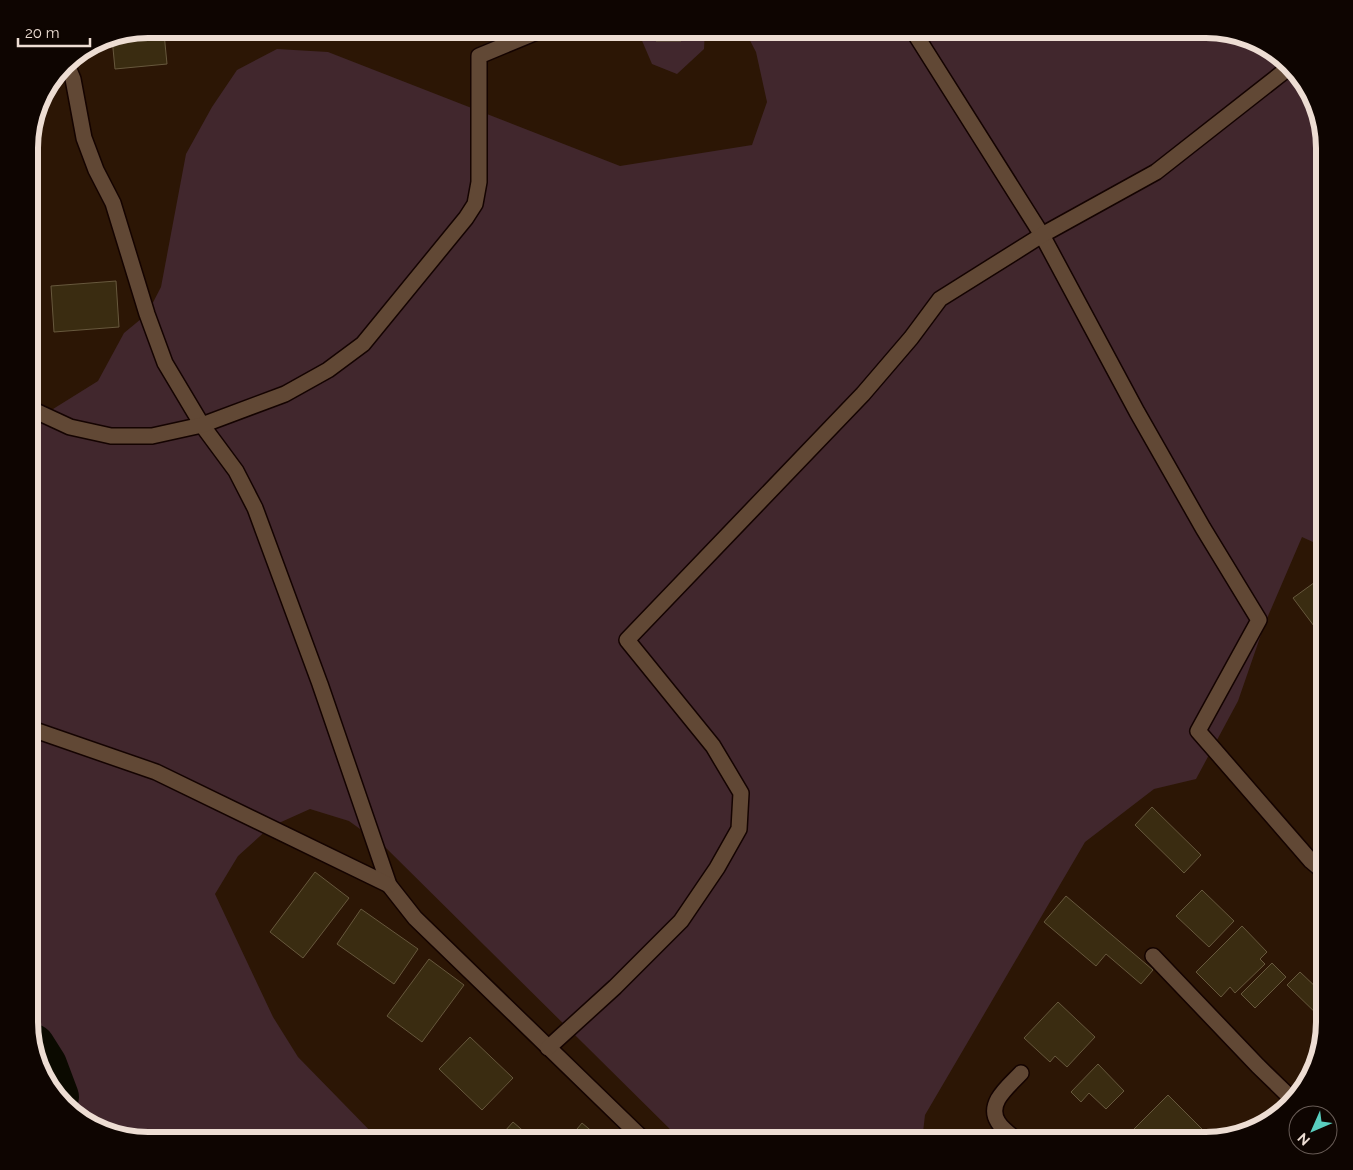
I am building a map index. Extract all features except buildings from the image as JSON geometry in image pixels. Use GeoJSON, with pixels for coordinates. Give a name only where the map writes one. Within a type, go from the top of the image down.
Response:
{"type":"FeatureCollection","features":[{"type":"Feature","properties":{"kind":"street"},"geometry":{"type":"LineString","coordinates":[[38,412],[70,427],[111,436],[152,436],[202,425],[285,394],[328,370],[363,344],[476,204],[480,182],[479,56],[522,38]]}},
{"type":"Feature","properties":{"kind":"street"},"geometry":{"type":"LineString","coordinates":[[918,38],[1042,235],[1142,420],[1203,528],[1259,620],[1198,731],[1316,865]]}},
{"type":"Feature","properties":{"kind":"street"},"geometry":{"type":"LineString","coordinates":[[69,71],[84,138],[96,170],[113,203],[147,314],[162,355],[202,425],[236,471],[255,508],[320,684],[389,885],[414,918],[636,1132]]}},
{"type":"Feature","properties":{"kind":"street"},"geometry":{"type":"LineString","coordinates":[[548,1048],[615,987],[680,921],[717,868],[739,830],[741,793],[713,746],[627,640],[862,394],[911,338],[940,299],[1042,235],[1156,172],[1284,71]]}},
{"type":"Feature","properties":{"kind":"street"},"geometry":{"type":"LineString","coordinates":[[38,731],[156,772],[389,885]]}},
{"type":"Feature","properties":{"kind":"street"},"geometry":{"type":"LineString","coordinates":[[1153,956],[1288,1095]]}},
{"type":"Feature","properties":{"kind":"street"},"geometry":{"type":"LineString","coordinates":[[1008,1132],[998,1123],[994,1111],[996,1101],[1021,1073]]}},
{"type":"Feature","properties":{"kind":"shaded area"},"geometry":{"type":"Polygon","coordinates":[[[641,38],[705,38],[704,49],[677,74],[652,64],[641,38]]]}},
{"type":"Feature","properties":{"kind":"shaded area"},"geometry":{"type":"Polygon","coordinates":[[[749,38],[1220,38],[1248,46],[1273,60],[1293,80],[1301,92],[1310,112],[1316,147],[1316,543],[1302,537],[1265,623],[1238,701],[1196,779],[1154,789],[1085,842],[925,1115],[923,1132],[673,1132],[385,847],[349,821],[310,809],[270,827],[238,856],[215,894],[273,1017],[298,1057],[371,1132],[133,1132],[112,1127],[92,1118],[75,1105],[56,1084],[46,1065],[38,1037],[38,418],[98,381],[124,333],[147,314],[161,287],[186,154],[212,107],[237,70],[277,49],[328,52],[620,166],[752,145],[767,102],[756,52],[749,38]]]}}]}
